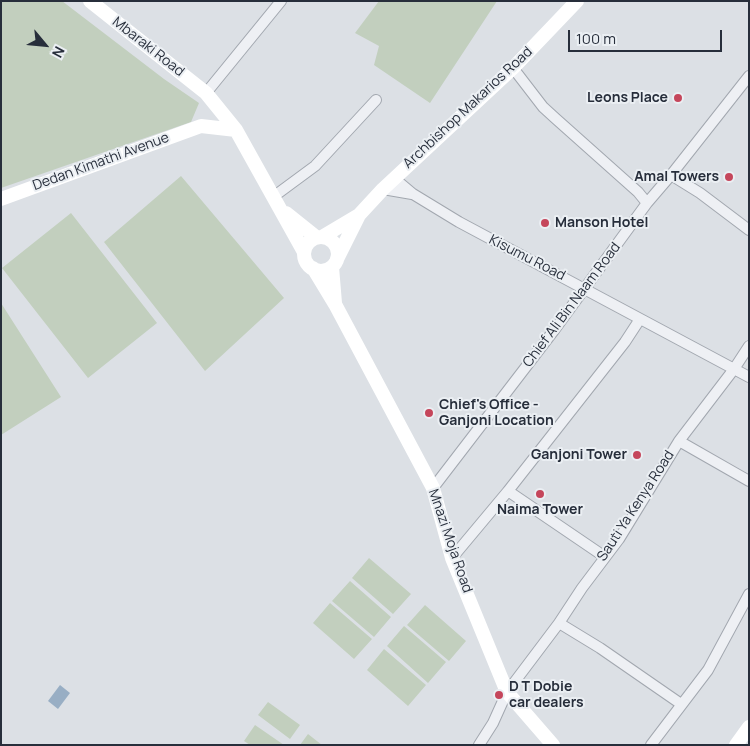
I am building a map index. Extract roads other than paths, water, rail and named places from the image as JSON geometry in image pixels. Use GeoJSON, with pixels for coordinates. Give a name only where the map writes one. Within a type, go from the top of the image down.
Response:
{"type":"FeatureCollection","features":[{"type":"Feature","properties":{"kind":"main road","name":"Mbaraki Road"},"geometry":{"type":"LineString","coordinates":[[90,1],[208,96]]}},
{"type":"Feature","properties":{"kind":"main road","name":"Archbishop Makarios Road"},"geometry":{"type":"LineString","coordinates":[[359,215],[394,178],[513,68],[577,1]]}},
{"type":"Feature","properties":{"kind":"main road"},"geometry":{"type":"LineString","coordinates":[[201,126],[209,113],[208,96]]}},
{"type":"Feature","properties":{"kind":"main road"},"geometry":{"type":"LineString","coordinates":[[208,96],[236,130],[304,252]]}},
{"type":"Feature","properties":{"kind":"main road","name":"Dedan Kimathi Avenue"},"geometry":{"type":"LineString","coordinates":[[1,199],[201,126],[236,130]]}},
{"type":"Feature","properties":{"kind":"main road"},"geometry":{"type":"LineString","coordinates":[[276,202],[319,237],[331,240],[335,244],[337,248],[334,263],[336,306]]}},
{"type":"Feature","properties":{"kind":"main road"},"geometry":{"type":"LineString","coordinates":[[359,215],[334,263],[326,270],[313,268],[304,258],[306,246],[310,240],[359,215]]}},
{"type":"Feature","properties":{"kind":"main road","name":"Mnazi Moja Road"},"geometry":{"type":"LineString","coordinates":[[313,268],[336,306],[433,488],[452,558],[507,692],[554,745]]}},
{"type":"Feature","properties":{"kind":"main road"},"geometry":{"type":"LineString","coordinates":[[736,745],[749,727]]}},
{"type":"Feature","properties":{"kind":"street"},"geometry":{"type":"LineString","coordinates":[[208,96],[281,1]]}},
{"type":"Feature","properties":{"kind":"street"},"geometry":{"type":"LineString","coordinates":[[513,68],[543,106],[638,192],[647,203]]}},
{"type":"Feature","properties":{"kind":"street","name":"Chief Ali Bin Naam Road"},"geometry":{"type":"LineString","coordinates":[[433,488],[647,203],[749,76]]}},
{"type":"Feature","properties":{"kind":"street"},"geometry":{"type":"LineString","coordinates":[[276,202],[315,166],[376,100]]}},
{"type":"Feature","properties":{"kind":"street"},"geometry":{"type":"LineString","coordinates":[[671,175],[700,193],[749,230]]}},
{"type":"Feature","properties":{"kind":"street","name":"Kisumu Road"},"geometry":{"type":"LineString","coordinates":[[394,178],[413,194],[467,227],[749,377]]}},
{"type":"Feature","properties":{"kind":"street","name":"Kisumu Road"},"geometry":{"type":"LineString","coordinates":[[384,189],[413,194]]}},
{"type":"Feature","properties":{"kind":"street"},"geometry":{"type":"LineString","coordinates":[[452,558],[508,491],[625,342],[640,319]]}},
{"type":"Feature","properties":{"kind":"street","name":"Sauti Ya Kenya Road"},"geometry":{"type":"LineString","coordinates":[[479,745],[493,723],[507,692],[560,623],[618,539],[679,441],[734,369],[749,346]]}},
{"type":"Feature","properties":{"kind":"street"},"geometry":{"type":"LineString","coordinates":[[679,441],[749,481]]}},
{"type":"Feature","properties":{"kind":"street"},"geometry":{"type":"LineString","coordinates":[[508,491],[605,557]]}},
{"type":"Feature","properties":{"kind":"street"},"geometry":{"type":"LineString","coordinates":[[652,745],[708,670],[749,594]]}},
{"type":"Feature","properties":{"kind":"street"},"geometry":{"type":"LineString","coordinates":[[560,623],[681,704]]}},
{"type":"Feature","properties":{"kind":"water"},"geometry":{"type":"Polygon","coordinates":[[[60,685],[70,693],[58,709],[48,701],[60,685]]]}},
{"type":"Feature","properties":{"kind":"place","name":"Leons Place"},"geometry":{"type":"Point","coordinates":[678,98]}},
{"type":"Feature","properties":{"kind":"place","name":"Amal Towers"},"geometry":{"type":"Point","coordinates":[729,177]}},
{"type":"Feature","properties":{"kind":"place","name":"Manson Hotel"},"geometry":{"type":"Point","coordinates":[545,223]}},
{"type":"Feature","properties":{"kind":"place","name":"Chief's Office - Ganjoni Location"},"geometry":{"type":"Point","coordinates":[429,413]}},
{"type":"Feature","properties":{"kind":"place","name":"Ganjoni Tower"},"geometry":{"type":"Point","coordinates":[637,455]}},
{"type":"Feature","properties":{"kind":"place","name":"Naima Tower"},"geometry":{"type":"Point","coordinates":[540,494]}},
{"type":"Feature","properties":{"kind":"place","name":"D T Dobie car dealers"},"geometry":{"type":"Point","coordinates":[499,695]}}]}
